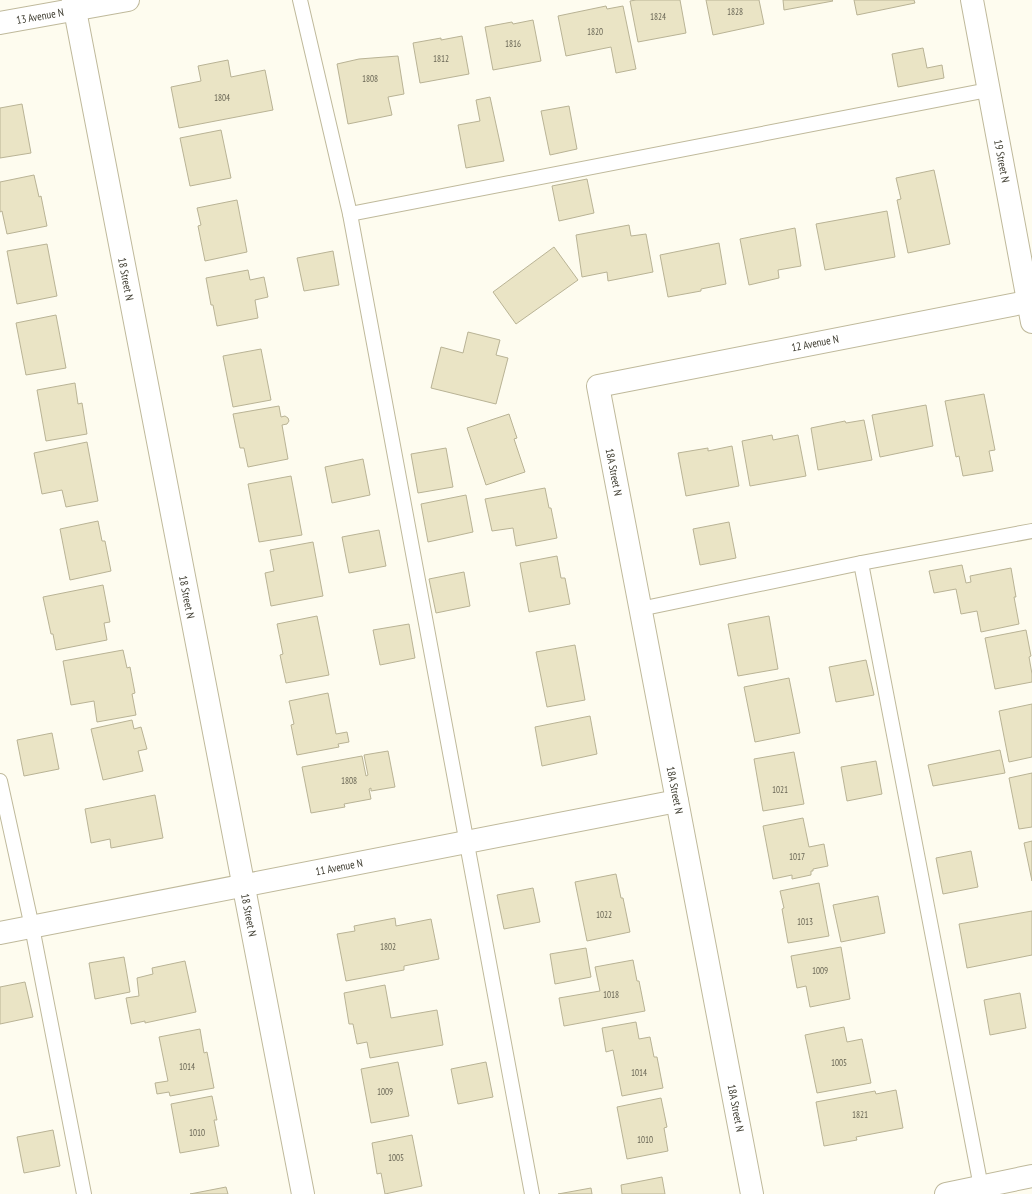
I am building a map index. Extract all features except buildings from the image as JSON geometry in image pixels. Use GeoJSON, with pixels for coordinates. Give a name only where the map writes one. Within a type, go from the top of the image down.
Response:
{"type":"FeatureCollection","features":[{"type":"Feature","properties":{"kind":"street","name":"13 Avenue N"},"geometry":{"type":"LineString","coordinates":[[0,23],[74,5],[128,0]]}},
{"type":"Feature","properties":{"kind":"street","name":"19 Street N"},"geometry":{"type":"LineString","coordinates":[[972,0],[988,90],[1031,308]]}},
{"type":"Feature","properties":{"kind":"street","name":"18 Street N"},"geometry":{"type":"LineString","coordinates":[[74,5],[303,1194]]}},
{"type":"Feature","properties":{"kind":"street","name":"12 Avenue N"},"geometry":{"type":"LineString","coordinates":[[598,386],[1031,308]]}},
{"type":"Feature","properties":{"kind":"street","name":"18A Street N"},"geometry":{"type":"LineString","coordinates":[[598,386],[752,1194]]}},
{"type":"Feature","properties":{"kind":"street","name":"11 Avenue N"},"geometry":{"type":"LineString","coordinates":[[0,933],[677,801]]}},
{"type":"Feature","properties":{"kind":"street"},"geometry":{"type":"LineString","coordinates":[[946,1194],[1032,1176]]}},
{"type":"Feature","properties":{"kind":"lane"},"geometry":{"type":"LineString","coordinates":[[300,0],[350,214],[532,1194]]}},
{"type":"Feature","properties":{"kind":"lane"},"geometry":{"type":"LineString","coordinates":[[350,214],[988,90]]}},
{"type":"Feature","properties":{"kind":"lane"},"geometry":{"type":"LineString","coordinates":[[640,609],[861,563],[1032,531]]}},
{"type":"Feature","properties":{"kind":"lane"},"geometry":{"type":"LineString","coordinates":[[861,563],[981,1187]]}},
{"type":"Feature","properties":{"kind":"lane"},"geometry":{"type":"LineString","coordinates":[[0,782],[32,926],[84,1194]]}}]}
